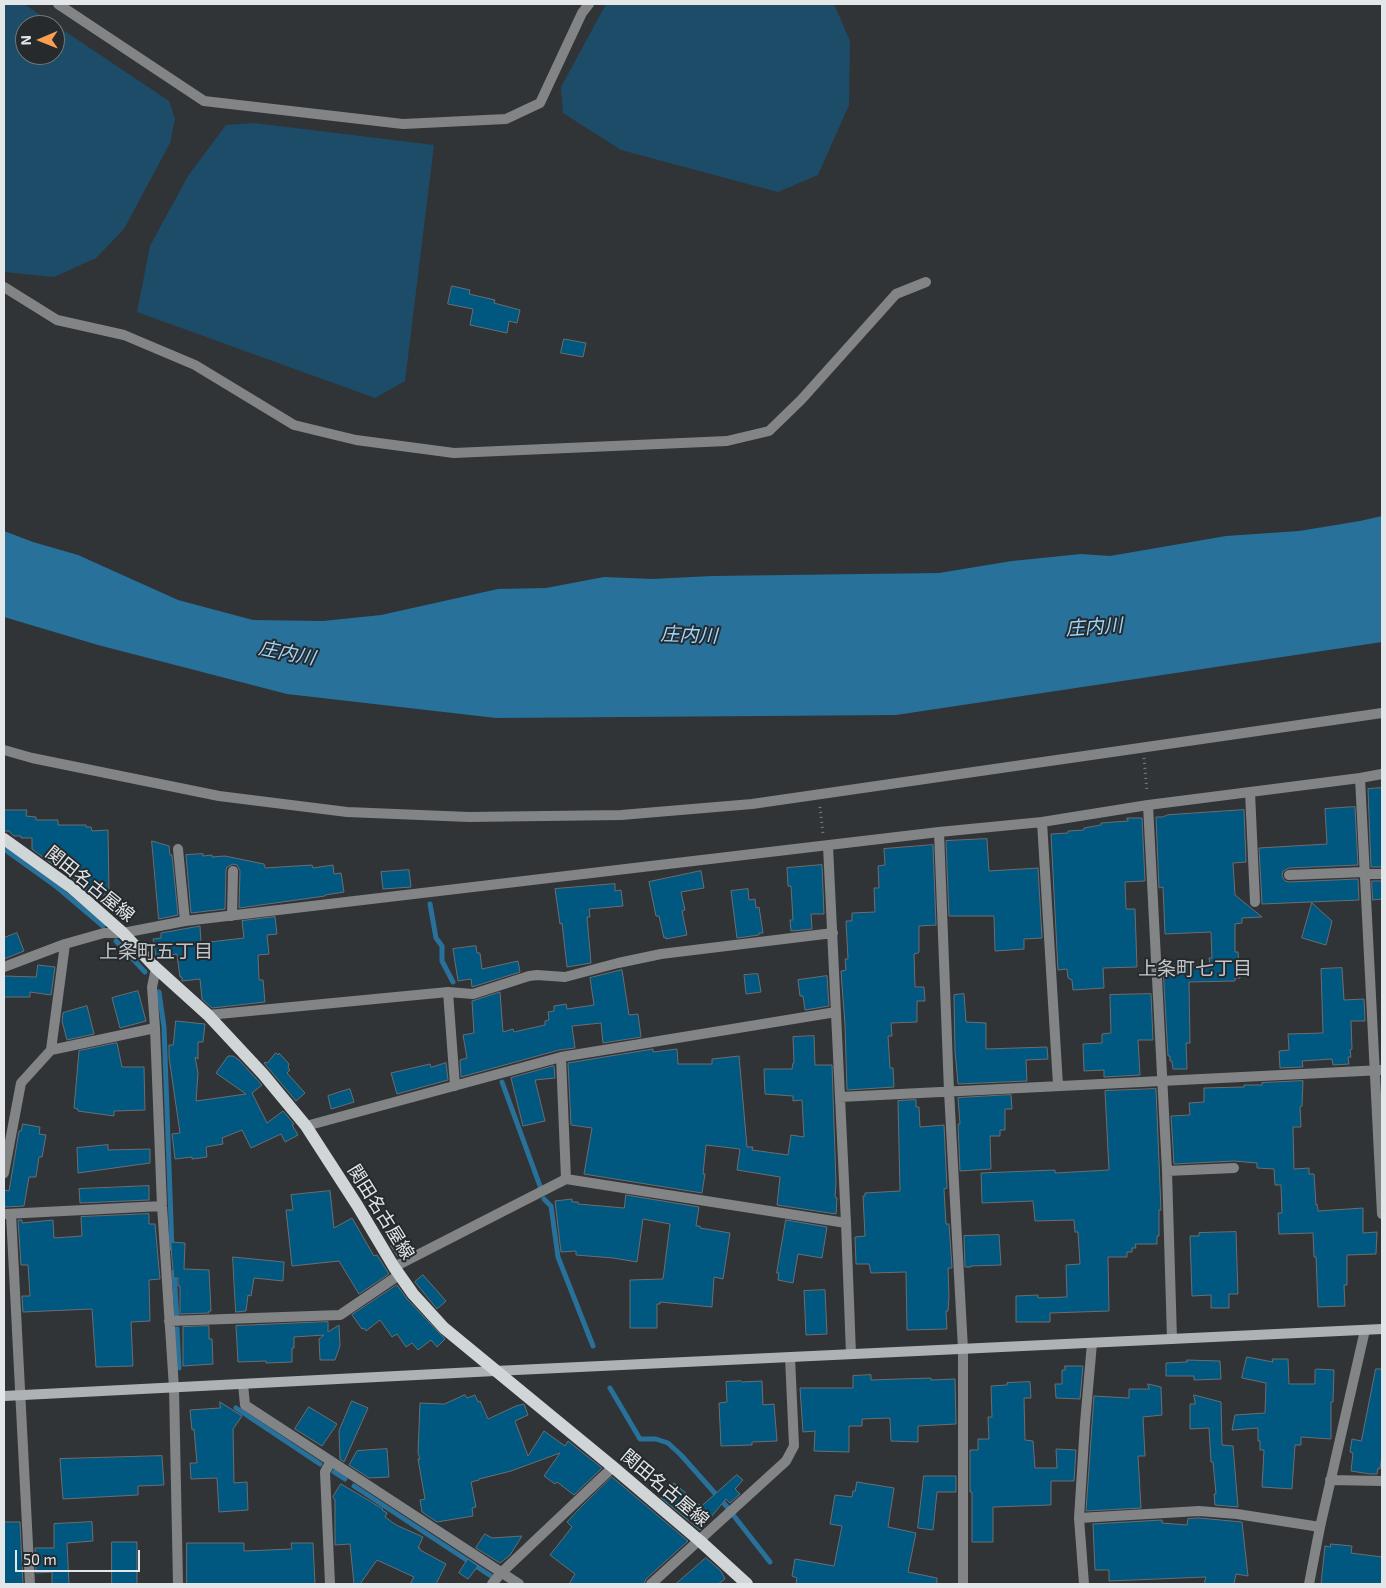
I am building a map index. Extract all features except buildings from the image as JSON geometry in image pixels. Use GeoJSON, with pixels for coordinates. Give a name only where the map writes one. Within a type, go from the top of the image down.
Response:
{"type":"FeatureCollection","features":[{"type":"Feature","properties":{"kind":"main road","name":"関田名古屋線"},"geometry":{"type":"LineString","coordinates":[[4,839],[72,888],[123,932],[156,968],[208,1015],[263,1074],[306,1126],[357,1205],[396,1271],[413,1294],[444,1328],[700,1540],[748,1584]]}},
{"type":"Feature","properties":{"kind":"street"},"geometry":{"type":"LineString","coordinates":[[58,4],[204,101],[403,124],[506,119],[540,103],[582,13],[589,4]]}},
{"type":"Feature","properties":{"kind":"street"},"geometry":{"type":"LineString","coordinates":[[4,287],[57,320],[124,335],[196,365],[294,425],[356,440],[454,453],[727,441],[769,431],[801,400],[896,294],[926,282]]}},
{"type":"Feature","properties":{"kind":"street"},"geometry":{"type":"LineString","coordinates":[[4,750],[41,760],[219,796],[347,812],[469,817],[621,815],[752,804],[1382,713]]}},
{"type":"Feature","properties":{"kind":"street"},"geometry":{"type":"LineString","coordinates":[[4,966],[65,944],[104,933],[123,932],[232,916],[940,832],[1042,822],[1148,804],[1382,774]]}},
{"type":"Feature","properties":{"kind":"street"},"geometry":{"type":"LineString","coordinates":[[1360,778],[1364,873],[1378,1070],[1382,1214]]}},
{"type":"Feature","properties":{"kind":"street"},"geometry":{"type":"LineString","coordinates":[[1250,792],[1254,902]]}},
{"type":"Feature","properties":{"kind":"street"},"geometry":{"type":"LineString","coordinates":[[1148,804],[1168,1171],[1172,1339]]}},
{"type":"Feature","properties":{"kind":"street"},"geometry":{"type":"LineString","coordinates":[[1042,822],[1058,1086]]}},
{"type":"Feature","properties":{"kind":"street"},"geometry":{"type":"LineString","coordinates":[[940,832],[949,1091],[963,1349],[963,1584]]}},
{"type":"Feature","properties":{"kind":"street"},"geometry":{"type":"LineString","coordinates":[[826,846],[836,1012],[851,1354]]}},
{"type":"Feature","properties":{"kind":"street"},"geometry":{"type":"LineString","coordinates":[[178,849],[185,922]]}},
{"type":"Feature","properties":{"kind":"street"},"geometry":{"type":"LineString","coordinates":[[232,916],[233,872]]}},
{"type":"Feature","properties":{"kind":"street"},"geometry":{"type":"LineString","coordinates":[[1289,875],[1382,874]]}},
{"type":"Feature","properties":{"kind":"street"},"geometry":{"type":"LineString","coordinates":[[208,1015],[448,992],[473,994],[529,976],[565,977],[661,954],[832,933]]}},
{"type":"Feature","properties":{"kind":"street"},"geometry":{"type":"LineString","coordinates":[[4,1173],[21,1083],[51,1050],[65,944]]}},
{"type":"Feature","properties":{"kind":"street"},"geometry":{"type":"LineString","coordinates":[[156,968],[152,987],[162,1206],[174,1388],[178,1584]]}},
{"type":"Feature","properties":{"kind":"street"},"geometry":{"type":"LineString","coordinates":[[448,992],[455,1086]]}},
{"type":"Feature","properties":{"kind":"street"},"geometry":{"type":"LineString","coordinates":[[306,1126],[561,1057],[836,1012]]}},
{"type":"Feature","properties":{"kind":"street"},"geometry":{"type":"LineString","coordinates":[[51,1050],[155,1028]]}},
{"type":"Feature","properties":{"kind":"street"},"geometry":{"type":"LineString","coordinates":[[561,1057],[566,1179]]}},
{"type":"Feature","properties":{"kind":"street"},"geometry":{"type":"LineString","coordinates":[[840,1097],[1378,1070]]}},
{"type":"Feature","properties":{"kind":"street"},"geometry":{"type":"LineString","coordinates":[[1168,1171],[1234,1168]]}},
{"type":"Feature","properties":{"kind":"street"},"geometry":{"type":"LineString","coordinates":[[169,1321],[340,1315],[396,1271],[566,1179],[846,1223]]}},
{"type":"Feature","properties":{"kind":"street"},"geometry":{"type":"LineString","coordinates":[[30,1584],[21,1396],[7,1214],[162,1206]]}},
{"type":"Feature","properties":{"kind":"street"},"geometry":{"type":"LineString","coordinates":[[4,1396],[1382,1329]]}},
{"type":"Feature","properties":{"kind":"street"},"geometry":{"type":"LineString","coordinates":[[1310,1584],[1330,1480],[1365,1330]]}},
{"type":"Feature","properties":{"kind":"street"},"geometry":{"type":"LineString","coordinates":[[1084,1584],[1079,1518],[1084,1423],[1092,1343]]}},
{"type":"Feature","properties":{"kind":"street"},"geometry":{"type":"LineString","coordinates":[[651,1584],[786,1461],[794,1446],[790,1357]]}},
{"type":"Feature","properties":{"kind":"street"},"geometry":{"type":"LineString","coordinates":[[244,1384],[245,1405],[519,1584]]}},
{"type":"Feature","properties":{"kind":"street"},"geometry":{"type":"LineString","coordinates":[[330,1584],[325,1472],[331,1461]]}},
{"type":"Feature","properties":{"kind":"street"},"geometry":{"type":"LineString","coordinates":[[492,1584],[501,1573],[612,1466]]}},
{"type":"Feature","properties":{"kind":"street"},"geometry":{"type":"LineString","coordinates":[[1330,1480],[1382,1481]]}},
{"type":"Feature","properties":{"kind":"street"},"geometry":{"type":"LineString","coordinates":[[1079,1518],[1199,1511],[1238,1514],[1320,1528]]}},
{"type":"Feature","properties":{"kind":"path"},"geometry":{"type":"LineString","coordinates":[[1143,748],[1148,804]]}},
{"type":"Feature","properties":{"kind":"path"},"geometry":{"type":"LineString","coordinates":[[818,794],[826,846]]}},
{"type":"Feature","properties":{"kind":"shaded area"},"geometry":{"type":"Polygon","coordinates":[[[4,4],[24,4],[40,15],[15,15],[15,65],[65,65],[65,31],[169,101],[175,119],[170,143],[124,229],[96,258],[54,277],[4,272],[4,4]]]}},
{"type":"Feature","properties":{"kind":"shaded area"},"geometry":{"type":"Polygon","coordinates":[[[606,4],[834,4],[850,41],[849,105],[818,175],[778,192],[621,150],[563,113],[561,87],[606,4]]]}},
{"type":"Feature","properties":{"kind":"shaded area"},"geometry":{"type":"Polygon","coordinates":[[[254,123],[434,145],[405,381],[375,398],[137,312],[150,246],[188,176],[226,125],[254,123]]]}},
{"type":"Feature","properties":{"kind":"water","name":"庄内川"},"geometry":{"type":"Polygon","coordinates":[[[1382,516],[1382,642],[896,715],[496,718],[287,694],[98,645],[4,617],[4,531],[33,542],[78,555],[178,600],[253,620],[323,621],[381,615],[498,589],[546,588],[604,577],[652,579],[712,576],[939,573],[1012,561],[1081,554],[1110,556],[1226,536],[1299,531],[1382,516]]]}},
{"type":"Feature","properties":{"kind":"waterway"},"geometry":{"type":"LineString","coordinates":[[4,849],[57,887],[103,926]]}},
{"type":"Feature","properties":{"kind":"waterway"},"geometry":{"type":"LineString","coordinates":[[430,904],[436,938],[442,946],[442,961],[453,982]]}},
{"type":"Feature","properties":{"kind":"waterway"},"geometry":{"type":"LineString","coordinates":[[116,941],[145,972]]}},
{"type":"Feature","properties":{"kind":"waterway"},"geometry":{"type":"LineString","coordinates":[[159,992],[164,1027],[172,1249]]}},
{"type":"Feature","properties":{"kind":"waterway"},"geometry":{"type":"LineString","coordinates":[[502,1082],[540,1186]]}},
{"type":"Feature","properties":{"kind":"waterway"},"geometry":{"type":"LineString","coordinates":[[544,1199],[551,1206],[558,1257],[593,1346]]}},
{"type":"Feature","properties":{"kind":"waterway"},"geometry":{"type":"LineString","coordinates":[[174,1272],[177,1320]]}},
{"type":"Feature","properties":{"kind":"waterway"},"geometry":{"type":"LineString","coordinates":[[177,1329],[179,1368]]}},
{"type":"Feature","properties":{"kind":"waterway"},"geometry":{"type":"LineString","coordinates":[[610,1388],[640,1439],[656,1439],[668,1443],[728,1508]]}},
{"type":"Feature","properties":{"kind":"waterway"},"geometry":{"type":"LineString","coordinates":[[236,1408],[320,1464]]}},
{"type":"Feature","properties":{"kind":"waterway"},"geometry":{"type":"LineString","coordinates":[[334,1472],[345,1479]]}},
{"type":"Feature","properties":{"kind":"waterway"},"geometry":{"type":"LineString","coordinates":[[354,1486],[491,1576]]}},
{"type":"Feature","properties":{"kind":"waterway"},"geometry":{"type":"LineString","coordinates":[[734,1516],[770,1562]]}},
{"type":"Feature","properties":{"kind":"district","name":"上条町五丁目"},"geometry":{"type":"Point","coordinates":[156,952]}},
{"type":"Feature","properties":{"kind":"district","name":"上条町七丁目"},"geometry":{"type":"Point","coordinates":[1195,969]}}]}
